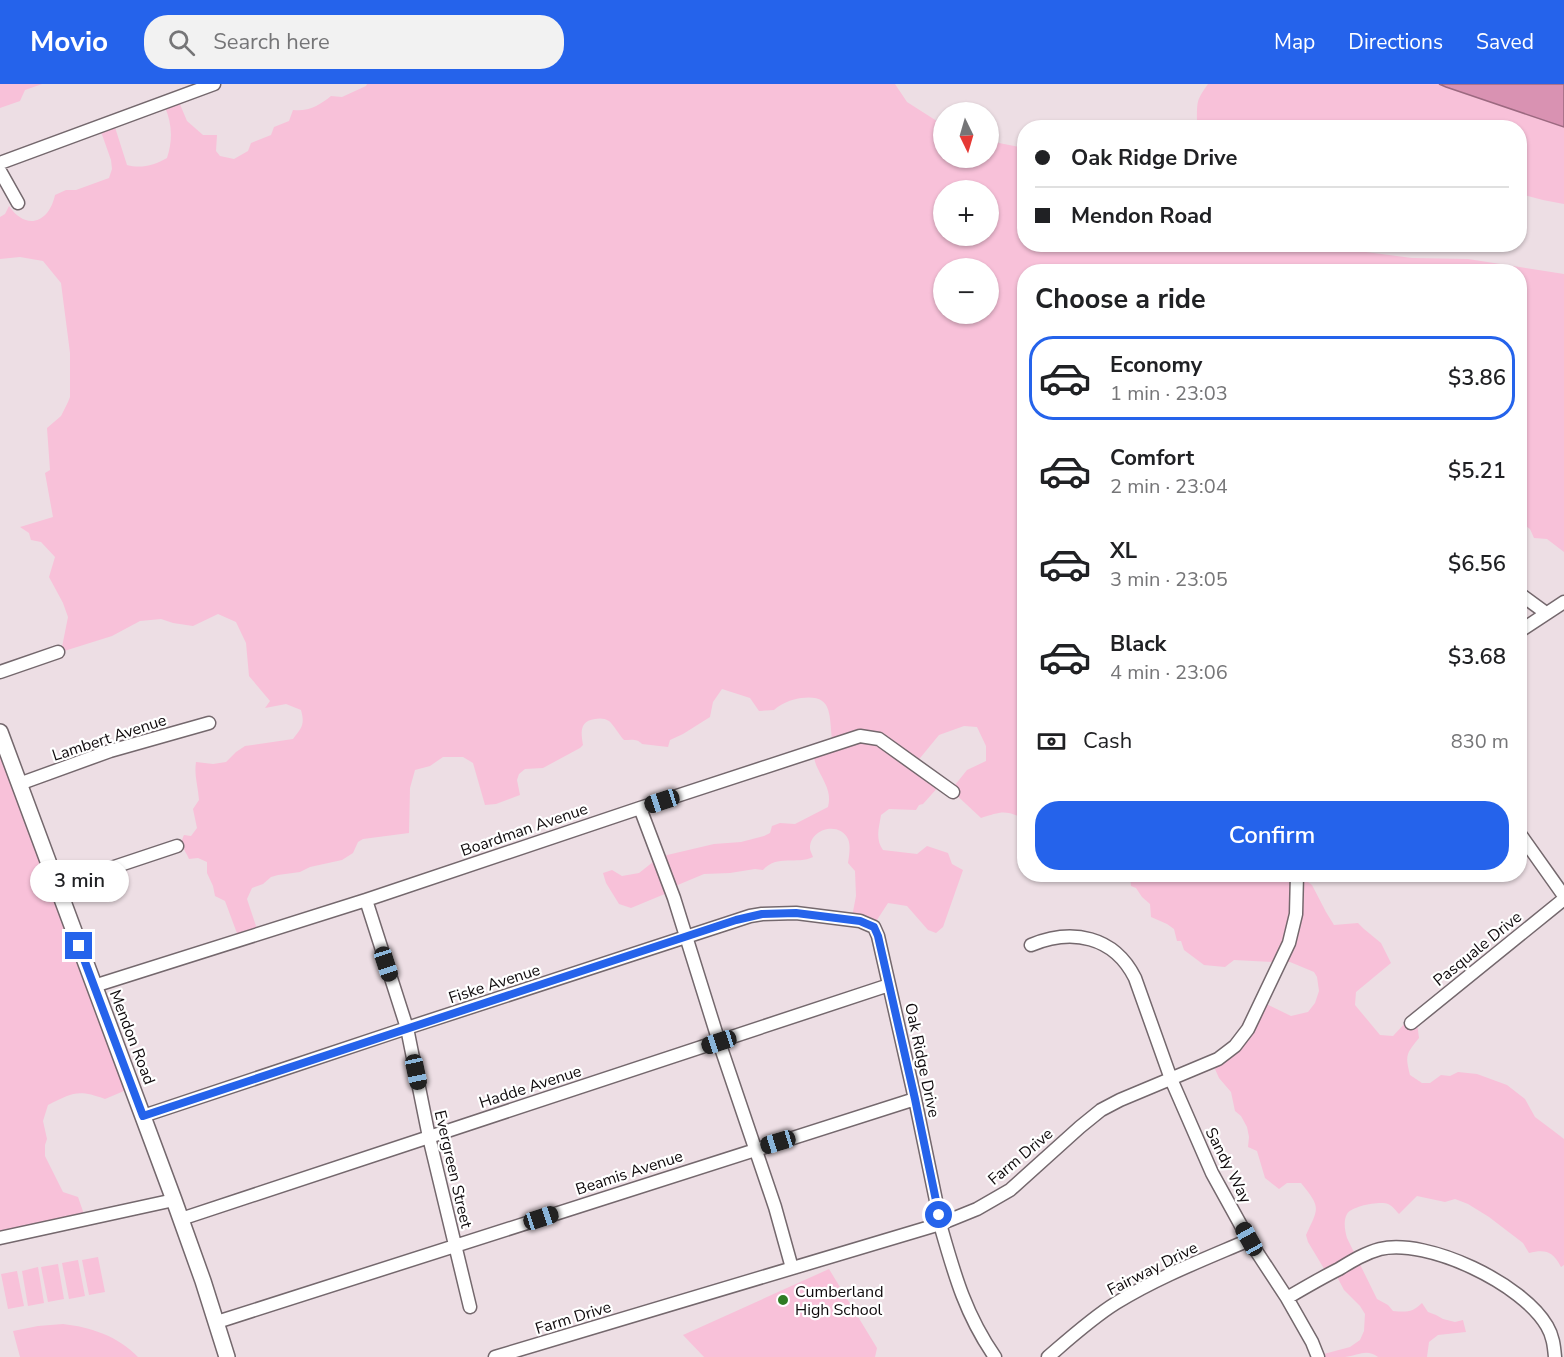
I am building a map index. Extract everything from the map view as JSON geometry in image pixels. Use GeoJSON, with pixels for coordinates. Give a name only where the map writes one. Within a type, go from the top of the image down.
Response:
{"type":"FeatureCollection","features":[{"type":"Feature","properties":{"kind":"main road","name":"Mendon Road"},"geometry":{"type":"LineString","coordinates":[[0,732],[181,1219],[227,1357]]}},
{"type":"Feature","properties":{"kind":"street"},"geometry":{"type":"LineString","coordinates":[[0,163],[214,84]]}},
{"type":"Feature","properties":{"kind":"street"},"geometry":{"type":"LineString","coordinates":[[0,171],[18,203]]}},
{"type":"Feature","properties":{"kind":"street"},"geometry":{"type":"LineString","coordinates":[[1527,599],[1546,613]]}},
{"type":"Feature","properties":{"kind":"street"},"geometry":{"type":"LineString","coordinates":[[1527,626],[1564,602]]}},
{"type":"Feature","properties":{"kind":"street"},"geometry":{"type":"LineString","coordinates":[[0,672],[58,652]]}},
{"type":"Feature","properties":{"kind":"street","name":"Lambert Avenue"},"geometry":{"type":"LineString","coordinates":[[20,784],[110,751],[208,723]]}},
{"type":"Feature","properties":{"kind":"street","name":"Boardman Avenue"},"geometry":{"type":"LineString","coordinates":[[94,986],[366,900],[860,736],[879,739],[952,792]]}},
{"type":"Feature","properties":{"kind":"street"},"geometry":{"type":"LineString","coordinates":[[640,808],[674,898],[719,1042],[775,1207],[792,1268]]}},
{"type":"Feature","properties":{"kind":"street"},"geometry":{"type":"LineString","coordinates":[[1527,844],[1564,898]]}},
{"type":"Feature","properties":{"kind":"street"},"geometry":{"type":"LineString","coordinates":[[57,886],[177,846]]}},
{"type":"Feature","properties":{"kind":"street","name":"Farm Drive"},"geometry":{"type":"LineString","coordinates":[[495,1357],[792,1268],[977,1209],[1010,1190],[1101,1110],[1225,1055],[1235,1046],[1242,1037],[1290,943],[1296,914],[1297,882]]}},
{"type":"Feature","properties":{"kind":"street","name":"Pasquale Drive"},"geometry":{"type":"LineString","coordinates":[[1411,1023],[1564,898]]}},
{"type":"Feature","properties":{"kind":"street","name":"Evergreen Street"},"geometry":{"type":"LineString","coordinates":[[366,900],[407,1028],[429,1137],[470,1307]]}},
{"type":"Feature","properties":{"kind":"street","name":"Fiske Avenue"},"geometry":{"type":"LineString","coordinates":[[143,1116],[736,920],[762,914],[796,913],[860,921]]}},
{"type":"Feature","properties":{"kind":"street","name":"Oak Ridge Drive"},"geometry":{"type":"LineString","coordinates":[[860,921],[874,927],[878,936],[956,1282],[983,1340],[994,1357]]}},
{"type":"Feature","properties":{"kind":"street","name":"Sandy Way"},"geometry":{"type":"LineString","coordinates":[[1031,945],[1045,939],[1059,937],[1094,940],[1105,945],[1123,959],[1130,968],[1171,1079],[1212,1173],[1249,1239],[1287,1298],[1318,1357]]}},
{"type":"Feature","properties":{"kind":"street","name":"Hadde Avenue"},"geometry":{"type":"LineString","coordinates":[[181,1219],[889,985]]}},
{"type":"Feature","properties":{"kind":"street","name":"Beamis Avenue"},"geometry":{"type":"LineString","coordinates":[[217,1322],[915,1099]]}},
{"type":"Feature","properties":{"kind":"street"},"geometry":{"type":"LineString","coordinates":[[0,1238],[174,1200]]}},
{"type":"Feature","properties":{"kind":"street","name":"Fairway Drive"},"geometry":{"type":"LineString","coordinates":[[1048,1357],[1080,1329],[1116,1303],[1148,1285],[1249,1239]]}},
{"type":"Feature","properties":{"kind":"street"},"geometry":{"type":"LineString","coordinates":[[1287,1298],[1373,1251],[1393,1247],[1410,1247],[1428,1251],[1481,1272],[1527,1302],[1548,1328],[1555,1357]]}},
{"type":"Feature","properties":{"kind":"shaded area"},"geometry":{"type":"Polygon","coordinates":[[[0,84],[42,84],[25,90],[20,101],[0,108],[0,84]]]}},
{"type":"Feature","properties":{"kind":"shaded area"},"geometry":{"type":"Polygon","coordinates":[[[367,84],[895,84],[907,102],[933,119],[933,168],[999,168],[999,143],[1017,147],[1017,252],[1366,252],[1412,258],[1468,259],[1500,264],[1017,264],[1017,816],[1002,812],[981,818],[951,790],[967,770],[986,761],[986,746],[977,727],[964,726],[939,735],[916,763],[940,785],[916,810],[889,809],[881,815],[879,829],[878,838],[883,850],[917,854],[927,846],[948,853],[952,864],[963,870],[943,927],[936,933],[928,930],[907,906],[888,903],[875,923],[852,917],[856,896],[855,871],[848,863],[849,842],[844,833],[832,829],[820,832],[811,841],[810,848],[813,857],[774,862],[763,870],[704,874],[673,887],[672,891],[631,908],[619,904],[606,883],[603,873],[612,870],[622,876],[639,873],[663,856],[714,844],[741,842],[764,836],[770,833],[772,826],[780,823],[795,824],[828,807],[828,792],[812,750],[832,739],[829,714],[824,703],[819,699],[801,698],[786,702],[774,710],[759,711],[750,698],[722,689],[713,702],[710,717],[670,740],[668,747],[642,744],[636,740],[624,740],[607,720],[600,718],[586,722],[582,728],[583,745],[580,748],[543,768],[525,769],[519,774],[517,780],[520,795],[496,804],[485,805],[473,763],[463,757],[443,757],[430,766],[415,770],[410,788],[409,833],[363,839],[358,842],[353,853],[342,860],[310,867],[300,872],[271,877],[263,884],[252,888],[247,899],[258,932],[238,936],[225,901],[215,896],[207,873],[207,862],[198,858],[189,859],[182,844],[184,835],[191,836],[197,828],[193,809],[199,800],[196,762],[213,764],[226,762],[245,746],[293,739],[302,726],[301,710],[286,704],[265,708],[270,701],[249,676],[246,643],[236,622],[218,614],[193,626],[161,619],[140,621],[112,636],[61,652],[68,617],[49,577],[55,557],[41,542],[31,540],[29,533],[20,527],[53,517],[45,473],[50,470],[47,428],[61,416],[70,397],[70,353],[61,283],[43,261],[20,257],[0,259],[0,217],[5,214],[9,206],[23,219],[36,220],[48,212],[55,195],[109,178],[112,169],[111,160],[99,126],[113,121],[127,165],[137,167],[153,164],[167,158],[169,151],[171,132],[165,107],[179,102],[187,121],[203,135],[217,135],[216,151],[220,156],[234,159],[248,151],[251,143],[271,135],[274,127],[289,121],[293,110],[309,109],[331,96],[342,97],[367,84]]]}},
{"type":"Feature","properties":{"kind":"shaded area"},"geometry":{"type":"Polygon","coordinates":[[[1208,84],[1457,84],[1564,117],[1564,204],[1527,196],[1527,120],[1197,120],[1198,100],[1208,84]]]}},
{"type":"Feature","properties":{"kind":"shaded area"},"geometry":{"type":"Polygon","coordinates":[[[1439,84],[1564,84],[1564,127],[1446,87],[1439,84]]]}},
{"type":"Feature","properties":{"kind":"shaded area"},"geometry":{"type":"Polygon","coordinates":[[[1527,268],[1564,274],[1564,552],[1547,539],[1534,538],[1527,527],[1527,268]]]}},
{"type":"Feature","properties":{"kind":"shaded area"},"geometry":{"type":"Polygon","coordinates":[[[0,730],[131,1088],[105,1099],[81,1093],[48,1105],[43,1121],[47,1139],[45,1156],[63,1192],[78,1197],[85,1217],[0,1234],[0,730]]]}},
{"type":"Feature","properties":{"kind":"shaded area"},"geometry":{"type":"Polygon","coordinates":[[[1131,882],[1308,882],[1312,885],[1334,925],[1358,923],[1381,943],[1391,963],[1356,992],[1355,1005],[1380,1035],[1393,1036],[1416,1015],[1419,1038],[1408,1055],[1410,1075],[1422,1083],[1430,1083],[1441,1075],[1450,1076],[1458,1072],[1477,1074],[1507,1085],[1525,1099],[1535,1117],[1564,1139],[1564,1265],[1561,1267],[1548,1252],[1529,1253],[1523,1243],[1489,1217],[1455,1199],[1445,1202],[1417,1196],[1399,1214],[1384,1203],[1354,1209],[1346,1217],[1346,1235],[1377,1299],[1393,1311],[1402,1312],[1415,1309],[1422,1303],[1428,1312],[1443,1319],[1455,1322],[1463,1320],[1466,1332],[1438,1335],[1429,1342],[1427,1357],[1378,1357],[1366,1353],[1345,1357],[1320,1357],[1320,1355],[1350,1347],[1360,1340],[1364,1331],[1365,1314],[1344,1290],[1334,1271],[1326,1272],[1308,1242],[1306,1235],[1314,1219],[1316,1208],[1307,1191],[1301,1183],[1287,1183],[1279,1189],[1265,1178],[1257,1151],[1248,1147],[1247,1127],[1235,1111],[1231,1092],[1219,1078],[1211,1060],[1230,1049],[1262,1002],[1291,1016],[1308,1012],[1315,1003],[1319,991],[1317,977],[1314,972],[1290,962],[1234,960],[1225,967],[1204,965],[1184,950],[1181,941],[1177,941],[1174,929],[1151,917],[1150,904],[1136,888],[1131,886],[1131,882]]]}},
{"type":"Feature","properties":{"kind":"shaded area"},"geometry":{"type":"Polygon","coordinates":[[[98,1257],[105,1292],[89,1295],[82,1260],[98,1257]]]}},
{"type":"Feature","properties":{"kind":"shaded area"},"geometry":{"type":"Polygon","coordinates":[[[78,1260],[85,1296],[69,1299],[62,1263],[78,1260]]]}},
{"type":"Feature","properties":{"kind":"shaded area"},"geometry":{"type":"Polygon","coordinates":[[[58,1264],[64,1299],[48,1302],[41,1267],[58,1264]]]}},
{"type":"Feature","properties":{"kind":"shaded area"},"geometry":{"type":"Polygon","coordinates":[[[38,1267],[44,1303],[28,1306],[22,1271],[38,1267]]]}},
{"type":"Feature","properties":{"kind":"shaded area"},"geometry":{"type":"Polygon","coordinates":[[[829,1269],[877,1348],[875,1357],[704,1357],[683,1335],[829,1269]]]}},
{"type":"Feature","properties":{"kind":"shaded area"},"geometry":{"type":"Polygon","coordinates":[[[17,1271],[24,1306],[8,1309],[1,1274],[17,1271]]]}},
{"type":"Feature","properties":{"kind":"shaded area"},"geometry":{"type":"Polygon","coordinates":[[[63,1324],[83,1327],[113,1338],[138,1357],[20,1357],[13,1331],[63,1324]]]}},
{"type":"Feature","properties":{"kind":"place","name":"Cumberland High School"},"geometry":{"type":"Point","coordinates":[783,1300]}},
{"type":"Feature","properties":{"kind":"route"},"geometry":{"type":"LineString","coordinates":[[79,946],[143,1116],[736,920],[762,914],[796,913],[860,921],[874,927],[878,936],[939,1215]]}}]}
